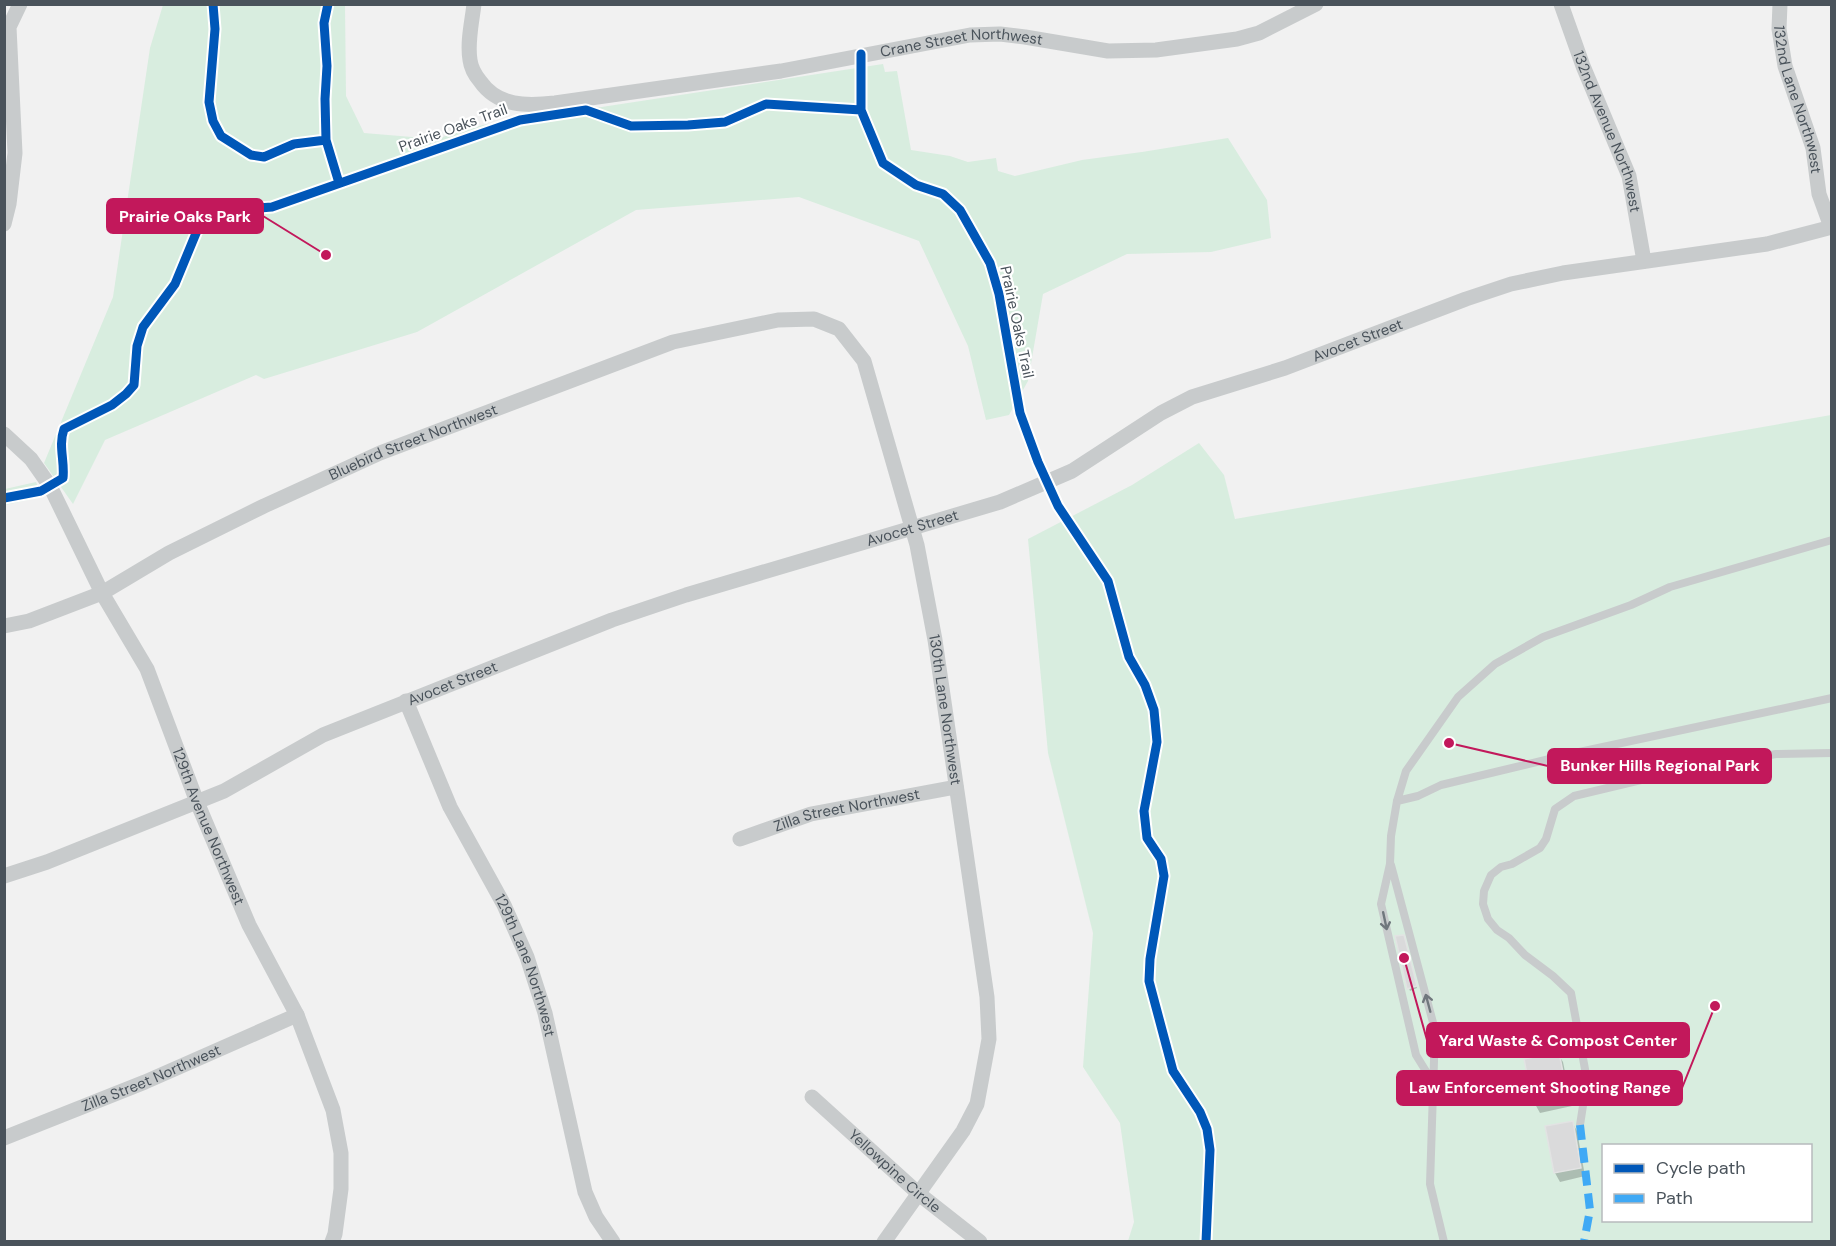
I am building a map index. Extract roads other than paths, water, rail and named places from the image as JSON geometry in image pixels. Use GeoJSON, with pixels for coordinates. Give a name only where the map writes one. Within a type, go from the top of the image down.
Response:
{"type":"FeatureCollection","features":[{"type":"Feature","properties":{"kind":"street"},"geometry":{"type":"LineString","coordinates":[[4,224],[9,204],[15,153],[9,27],[20,4]]}},
{"type":"Feature","properties":{"kind":"street","name":"Crane Street Northwest"},"geometry":{"type":"LineString","coordinates":[[474,4],[469,46],[470,62],[485,88],[496,97],[520,105],[567,102],[781,70],[970,34],[1009,35],[1108,51],[1156,50],[1259,33],[1316,4]]}},
{"type":"Feature","properties":{"kind":"street","name":"132nd Avenue Northwest"},"geometry":{"type":"LineString","coordinates":[[1561,4],[1583,66],[1629,176],[1644,261]]}},
{"type":"Feature","properties":{"kind":"street","name":"132nd Lane Northwest"},"geometry":{"type":"LineString","coordinates":[[1780,4],[1779,29],[1785,66],[1813,148],[1819,194],[1831,227]]}},
{"type":"Feature","properties":{"kind":"street","name":"Avocet Street"},"geometry":{"type":"LineString","coordinates":[[4,876],[47,862],[224,791],[323,735],[612,620],[686,595],[1000,502],[1072,471],[1161,413],[1192,397],[1285,368],[1466,299],[1511,284],[1563,273],[1767,244],[1831,227]]}},
{"type":"Feature","properties":{"kind":"street","name":"Bluebird Street Northwest"},"geometry":{"type":"LineString","coordinates":[[4,626],[29,621],[102,593],[169,553],[380,453],[673,342],[778,320],[814,319],[839,329]]}},
{"type":"Feature","properties":{"kind":"street","name":"130th Lane Northwest"},"geometry":{"type":"LineString","coordinates":[[839,329],[864,361],[912,527],[931,620],[987,997],[989,1039],[976,1104],[963,1131],[884,1242]]}},
{"type":"Feature","properties":{"kind":"street","name":"129th Avenue Northwest"},"geometry":{"type":"LineString","coordinates":[[4,434],[31,459],[50,486],[102,593],[147,669],[197,802],[249,925],[297,1015],[333,1110],[340,1153],[341,1189],[332,1242]]}},
{"type":"Feature","properties":{"kind":"street","name":"129th Lane Northwest"},"geometry":{"type":"LineString","coordinates":[[406,701],[450,807],[504,905],[527,957],[545,1013],[585,1192],[596,1217],[613,1242]]}},
{"type":"Feature","properties":{"kind":"street","name":"Zilla Street Northwest"},"geometry":{"type":"LineString","coordinates":[[740,838],[811,814],[956,788]]}},
{"type":"Feature","properties":{"kind":"street","name":"Zilla Street Northwest"},"geometry":{"type":"LineString","coordinates":[[4,1138],[145,1082],[297,1015]]}},
{"type":"Feature","properties":{"kind":"street","name":"Yellowpine Circle"},"geometry":{"type":"LineString","coordinates":[[812,1097],[920,1194],[980,1242]]}},
{"type":"Feature","properties":{"kind":"lane"},"geometry":{"type":"LineString","coordinates":[[1432,1081],[1416,1054],[1381,904],[1390,864],[1391,836],[1397,801],[1406,771],[1458,697],[1495,664],[1543,637],[1631,605],[1670,587],[1832,540]]}},
{"type":"Feature","properties":{"kind":"lane"},"geometry":{"type":"LineString","coordinates":[[1397,801],[1418,796],[1442,785],[1559,756],[1832,698]]}},
{"type":"Feature","properties":{"kind":"lane"},"geometry":{"type":"LineString","coordinates":[[1580,1125],[1587,1080],[1571,993],[1525,955],[1488,919],[1483,904],[1484,891],[1491,875],[1501,867],[1512,864],[1540,848],[1546,839],[1555,809],[1574,796],[1683,770],[1776,754],[1832,753]]}},
{"type":"Feature","properties":{"kind":"lane"},"geometry":{"type":"LineString","coordinates":[[1390,864],[1435,1030],[1430,1184],[1444,1242]]}},
{"type":"Feature","properties":{"kind":"place","name":"Prairie Oaks Park"},"geometry":{"type":"Point","coordinates":[326,255]}},
{"type":"Feature","properties":{"kind":"place","name":"Bunker Hills Regional Park"},"geometry":{"type":"Point","coordinates":[1449,743]}},
{"type":"Feature","properties":{"kind":"place","name":"Yard Waste & Compost Center"},"geometry":{"type":"Point","coordinates":[1404,958]}},
{"type":"Feature","properties":{"kind":"place","name":"Law Enforcement Shooting Range"},"geometry":{"type":"Point","coordinates":[1715,1006]}}]}
